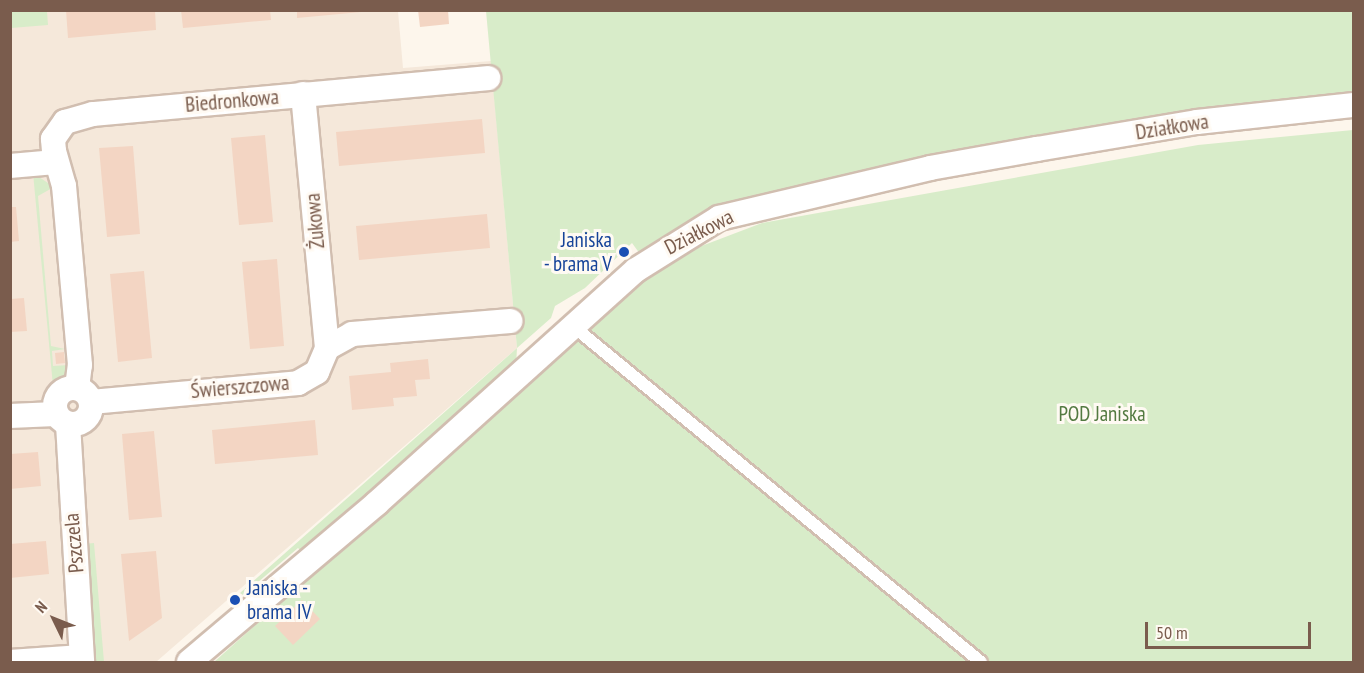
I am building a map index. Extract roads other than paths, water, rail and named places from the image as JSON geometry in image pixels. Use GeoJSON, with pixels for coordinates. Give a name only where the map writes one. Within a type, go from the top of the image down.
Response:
{"type":"FeatureCollection","features":[{"type":"Feature","properties":{"kind":"street","name":"Biedronkowa"},"geometry":{"type":"LineString","coordinates":[[55,162],[53,139],[58,129],[78,117],[488,78]]}},
{"type":"Feature","properties":{"kind":"street","name":"Żukowa"},"geometry":{"type":"LineString","coordinates":[[303,94],[327,348]]}},
{"type":"Feature","properties":{"kind":"street","name":"Działkowa"},"geometry":{"type":"LineString","coordinates":[[189,663],[666,247],[719,218],[749,208],[1094,139],[1197,122],[1353,105]]}},
{"type":"Feature","properties":{"kind":"street"},"geometry":{"type":"LineString","coordinates":[[10,166],[55,162],[64,186],[86,419],[10,416]]}},
{"type":"Feature","properties":{"kind":"street"},"geometry":{"type":"LineString","coordinates":[[327,348],[352,334],[510,321]]}},
{"type":"Feature","properties":{"kind":"street","name":"Świerszczowa"},"geometry":{"type":"LineString","coordinates":[[84,395],[298,383],[317,372],[327,348]]}},
{"type":"Feature","properties":{"kind":"street","name":"Pszczela"},"geometry":{"type":"LineString","coordinates":[[62,419],[82,660]]}},
{"type":"Feature","properties":{"kind":"street"},"geometry":{"type":"LineString","coordinates":[[10,662],[82,660]]}},
{"type":"Feature","properties":{"kind":"lane"},"geometry":{"type":"LineString","coordinates":[[574,327],[981,663]]}},
{"type":"Feature","properties":{"kind":"place","name":"Janiska - brama V"},"geometry":{"type":"Point","coordinates":[624,252]}},
{"type":"Feature","properties":{"kind":"place","name":"Janiska - brama IV"},"geometry":{"type":"Point","coordinates":[235,600]}},
{"type":"Feature","properties":{"kind":"park label","name":"POD Janiska"},"geometry":{"type":"Point","coordinates":[1102,414]}}]}
